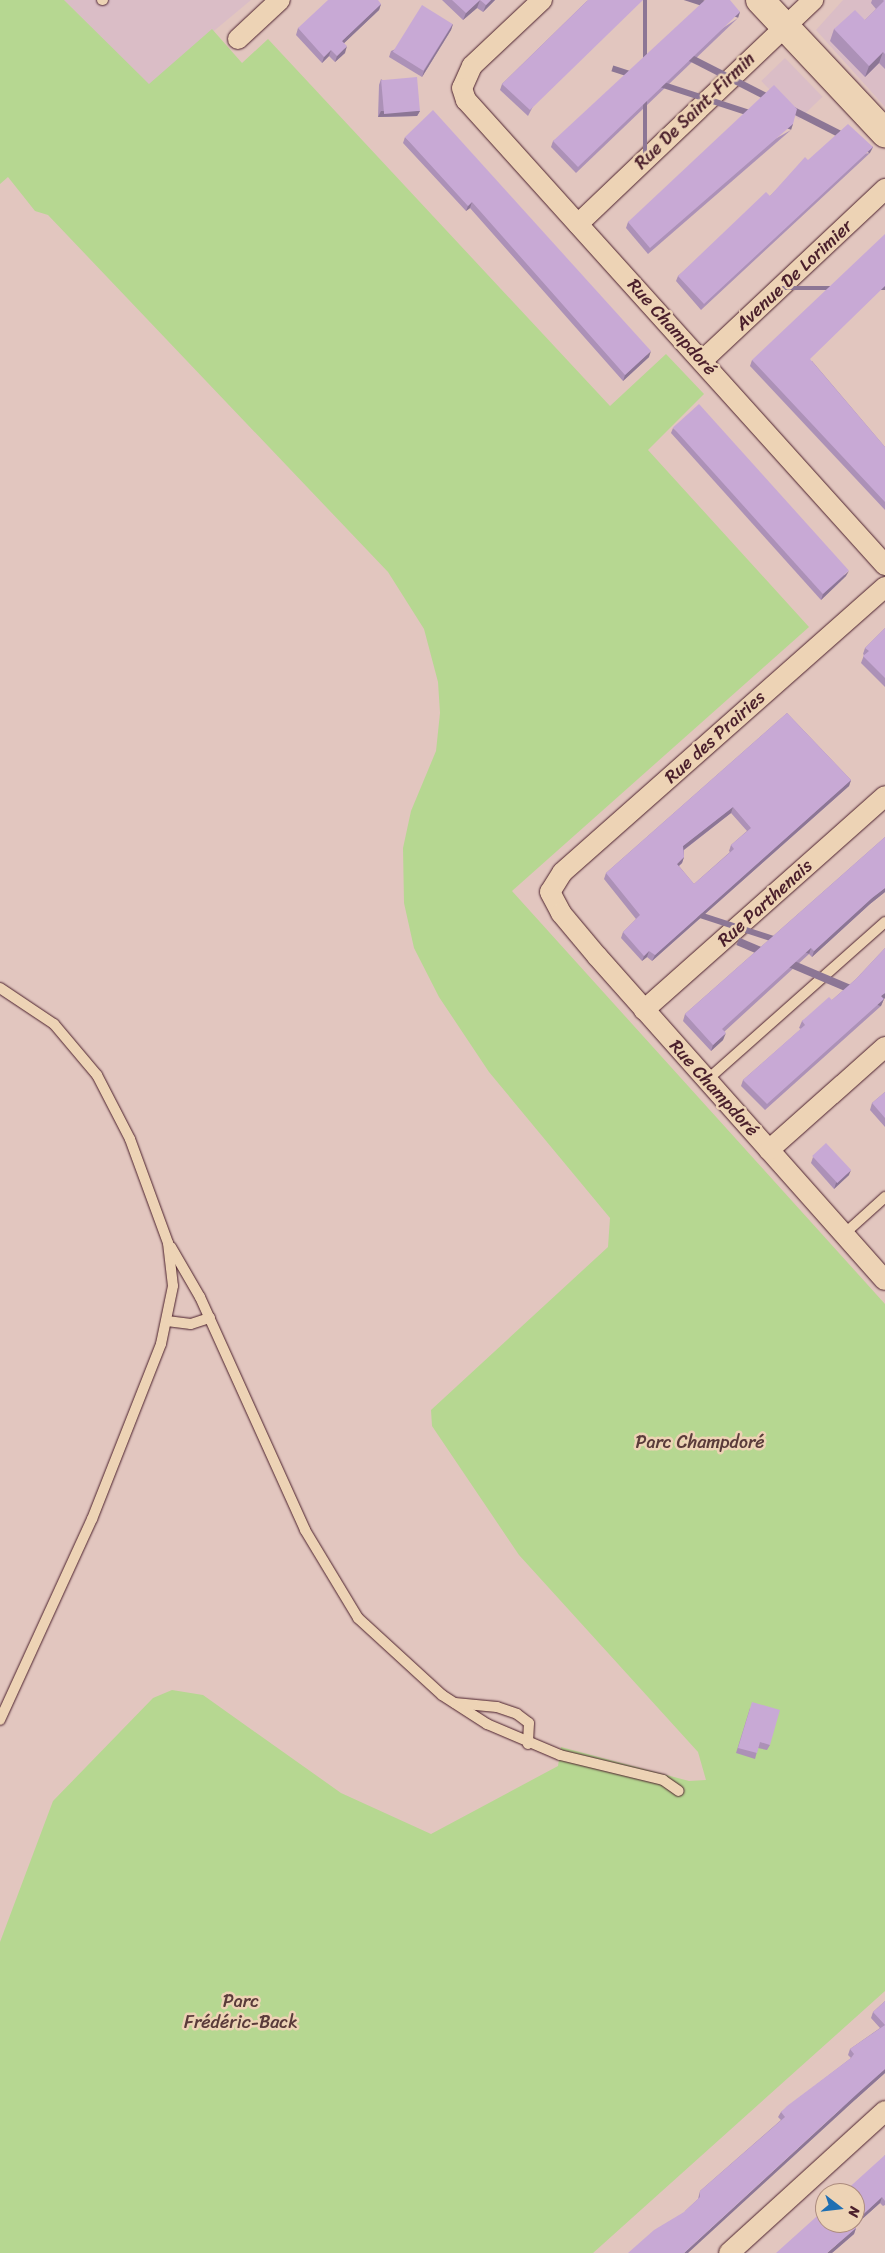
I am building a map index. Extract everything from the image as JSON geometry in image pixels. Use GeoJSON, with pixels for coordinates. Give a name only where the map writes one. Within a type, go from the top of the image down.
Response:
{"type":"FeatureCollection","features":[{"type":"Feature","properties":{"kind":"street"},"geometry":{"type":"LineString","coordinates":[[238,39],[280,0]]}},
{"type":"Feature","properties":{"kind":"street","name":"Rue Champdoré"},"geometry":{"type":"LineString","coordinates":[[542,0],[472,66],[462,88],[475,111],[703,360],[885,565]]}},
{"type":"Feature","properties":{"kind":"street"},"geometry":{"type":"LineString","coordinates":[[760,0],[885,133]]}},
{"type":"Feature","properties":{"kind":"street","name":"Rue De Saint-Firmin"},"geometry":{"type":"LineString","coordinates":[[578,224],[813,0]]}},
{"type":"Feature","properties":{"kind":"street","name":"Avenue De Lorimier"},"geometry":{"type":"LineString","coordinates":[[703,360],[885,189]]}},
{"type":"Feature","properties":{"kind":"street","name":"Rue des Prairies"},"geometry":{"type":"LineString","coordinates":[[550,892],[562,873],[885,587]]}},
{"type":"Feature","properties":{"kind":"street","name":"Rue Parthenais"},"geometry":{"type":"LineString","coordinates":[[644,1010],[885,796]]}},
{"type":"Feature","properties":{"kind":"street","name":"Rue Champdoré"},"geometry":{"type":"LineString","coordinates":[[550,892],[561,913],[644,1010],[885,1280]]}},
{"type":"Feature","properties":{"kind":"street"},"geometry":{"type":"LineString","coordinates":[[769,1150],[885,1047]]}},
{"type":"Feature","properties":{"kind":"street"},"geometry":{"type":"LineString","coordinates":[[730,2253],[885,2111]]}},
{"type":"Feature","properties":{"kind":"lane"},"geometry":{"type":"LineString","coordinates":[[707,1080],[885,922]]}},
{"type":"Feature","properties":{"kind":"lane"},"geometry":{"type":"LineString","coordinates":[[0,988],[54,1024],[83,1054],[130,1139],[168,1243],[210,1318],[305,1530],[343,1598],[383,1643],[453,1702],[528,1744],[651,1776],[679,1791]]}},
{"type":"Feature","properties":{"kind":"lane"},"geometry":{"type":"LineString","coordinates":[[843,1235],[885,1197]]}},
{"type":"Feature","properties":{"kind":"lane"},"geometry":{"type":"LineString","coordinates":[[0,1720],[71,1570],[167,1321],[173,1286],[168,1243]]}},
{"type":"Feature","properties":{"kind":"lane"},"geometry":{"type":"LineString","coordinates":[[167,1321],[191,1324],[210,1318]]}},
{"type":"Feature","properties":{"kind":"lane"},"geometry":{"type":"LineString","coordinates":[[453,1702],[497,1707],[517,1714],[529,1723],[528,1744]]}},
{"type":"Feature","properties":{"kind":"shaded area"},"geometry":{"type":"Polygon","coordinates":[[[64,0],[251,0],[149,85],[64,0]]]}},
{"type":"Feature","properties":{"kind":"shaded area"},"geometry":{"type":"Polygon","coordinates":[[[843,0],[885,0],[885,107],[816,30],[843,0]]]}},
{"type":"Feature","properties":{"kind":"shaded area"},"geometry":{"type":"Polygon","coordinates":[[[785,58],[823,97],[799,120],[761,81],[785,58]]]}},
{"type":"Feature","properties":{"kind":"green space","name":"Parc Frédéric-Back"},"geometry":{"type":"Polygon","coordinates":[[[0,0],[64,0],[149,84],[212,29],[242,63],[268,39],[610,406],[666,354],[704,394],[648,450],[809,627],[512,891],[885,1304],[885,1991],[593,2253],[0,2253],[0,1942],[53,1801],[153,1698],[172,1690],[203,1695],[341,1793],[431,1834],[558,1766],[561,1747],[689,1781],[706,1780],[698,1752],[519,1555],[432,1426],[431,1410],[608,1247],[610,1218],[489,1072],[439,997],[414,948],[404,903],[403,848],[411,811],[436,751],[440,713],[438,682],[424,629],[388,572],[48,215],[35,211],[8,177],[0,184],[0,0]]]}},
{"type":"Feature","properties":{"kind":"building"},"geometry":{"type":"Polygon","coordinates":[[[328,0],[378,0],[381,4],[342,41],[347,46],[337,56],[331,50],[324,57],[298,28],[328,0]]]}},
{"type":"Feature","properties":{"kind":"building"},"geometry":{"type":"Polygon","coordinates":[[[452,0],[480,0],[466,13],[452,0]]]}},
{"type":"Feature","properties":{"kind":"building"},"geometry":{"type":"Polygon","coordinates":[[[480,0],[491,0],[486,5],[480,0]]]}},
{"type":"Feature","properties":{"kind":"building"},"geometry":{"type":"Polygon","coordinates":[[[588,0],[643,0],[530,110],[502,84],[588,0]]]}},
{"type":"Feature","properties":{"kind":"building"},"geometry":{"type":"Polygon","coordinates":[[[705,0],[730,0],[740,12],[578,167],[553,141],[705,0]]]}},
{"type":"Feature","properties":{"kind":"building"},"geometry":{"type":"Polygon","coordinates":[[[885,0],[885,54],[883,52],[869,66],[834,29],[855,10],[865,20],[885,0]]]}},
{"type":"Feature","properties":{"kind":"building"},"geometry":{"type":"Polygon","coordinates":[[[422,5],[453,24],[423,71],[393,52],[422,5]]]}},
{"type":"Feature","properties":{"kind":"building"},"geometry":{"type":"Polygon","coordinates":[[[417,77],[420,111],[384,114],[381,80],[417,77]]]}},
{"type":"Feature","properties":{"kind":"building"},"geometry":{"type":"Polygon","coordinates":[[[774,85],[797,109],[793,124],[650,248],[628,222],[774,85]]]}},
{"type":"Feature","properties":{"kind":"building"},"geometry":{"type":"Polygon","coordinates":[[[433,110],[651,351],[625,375],[472,202],[468,206],[405,137],[433,110]]]}},
{"type":"Feature","properties":{"kind":"building"},"geometry":{"type":"Polygon","coordinates":[[[848,124],[873,147],[704,304],[678,276],[766,192],[770,196],[805,157],[808,160],[848,124]]]}},
{"type":"Feature","properties":{"kind":"building"},"geometry":{"type":"Polygon","coordinates":[[[885,234],[885,286],[810,359],[885,447],[885,502],[752,360],[885,234]]]}},
{"type":"Feature","properties":{"kind":"building"},"geometry":{"type":"Polygon","coordinates":[[[699,404],[849,570],[823,594],[673,427],[699,404]]]}},
{"type":"Feature","properties":{"kind":"building"},"geometry":{"type":"Polygon","coordinates":[[[885,628],[885,678],[863,656],[869,651],[865,648],[885,628]]]}},
{"type":"Feature","properties":{"kind":"building"},"geometry":{"type":"Polygon","coordinates":[[[787,713],[851,780],[655,955],[649,951],[644,956],[623,932],[640,915],[606,873],[787,713]],[[733,807],[683,846],[684,857],[677,864],[694,884],[734,849],[731,845],[751,828],[733,807]]]}},
{"type":"Feature","properties":{"kind":"building"},"geometry":{"type":"Polygon","coordinates":[[[885,837],[885,888],[814,951],[811,948],[722,1029],[726,1033],[713,1045],[685,1014],[885,837]]]}},
{"type":"Feature","properties":{"kind":"building"},"geometry":{"type":"Polygon","coordinates":[[[885,948],[885,993],[881,996],[884,999],[767,1104],[743,1080],[805,1025],[802,1021],[829,997],[832,1000],[856,979],[885,948]]]}},
{"type":"Feature","properties":{"kind":"building"},"geometry":{"type":"Polygon","coordinates":[[[885,1092],[885,1118],[872,1103],[885,1092]]]}},
{"type":"Feature","properties":{"kind":"building"},"geometry":{"type":"Polygon","coordinates":[[[826,1143],[851,1170],[837,1183],[812,1156],[826,1143]]]}},
{"type":"Feature","properties":{"kind":"building"},"geometry":{"type":"Polygon","coordinates":[[[752,1702],[780,1710],[770,1745],[760,1742],[757,1753],[738,1748],[752,1702]]]}},
{"type":"Feature","properties":{"kind":"building"},"geometry":{"type":"Polygon","coordinates":[[[885,2001],[885,2025],[873,2012],[885,2001]]]}},
{"type":"Feature","properties":{"kind":"building"},"geometry":{"type":"Polygon","coordinates":[[[885,2025],[885,2069],[684,2253],[628,2253],[654,2230],[684,2212],[700,2197],[700,2191],[785,2117],[781,2112],[787,2106],[851,2058],[854,2054],[850,2049],[885,2025]]]}},
{"type":"Feature","properties":{"kind":"building"},"geometry":{"type":"Polygon","coordinates":[[[885,2155],[885,2201],[882,2197],[865,2213],[865,2183],[854,2183],[885,2155]]]}},
{"type":"Feature","properties":{"kind":"building"},"geometry":{"type":"Polygon","coordinates":[[[815,2218],[815,2233],[850,2233],[827,2253],[776,2253],[815,2218]]]}},
{"type":"Feature","properties":{"kind":"park label","name":"Parc Champdoré"},"geometry":{"type":"Point","coordinates":[700,1442]}}]}
